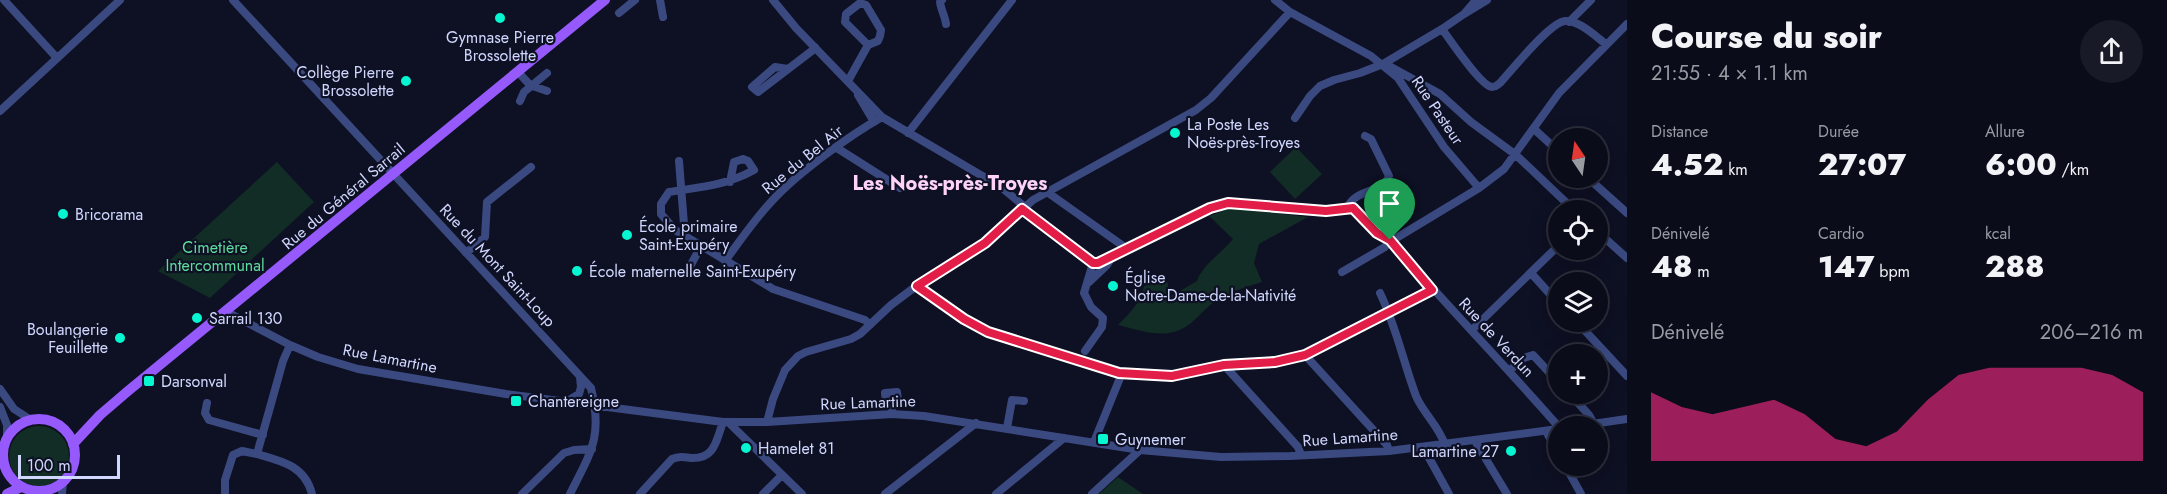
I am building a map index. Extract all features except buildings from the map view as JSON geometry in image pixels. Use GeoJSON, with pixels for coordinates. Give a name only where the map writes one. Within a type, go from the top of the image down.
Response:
{"type":"FeatureCollection","features":[{"type":"Feature","properties":{"kind":"main road","name":"Rue du Général Sarrail"},"geometry":{"type":"LineString","coordinates":[[73,444],[100,415],[605,0]]}},
{"type":"Feature","properties":{"kind":"main road","name":"Rue du Général Sarrail"},"geometry":{"type":"LineString","coordinates":[[60,427],[82,426],[100,415]]}},
{"type":"Feature","properties":{"kind":"main road"},"geometry":{"type":"LineString","coordinates":[[31,420],[44,420],[60,427],[73,444],[74,460],[72,469],[63,482],[42,493],[15,483],[6,471],[1,458],[7,437],[21,424],[31,420]]}},
{"type":"Feature","properties":{"kind":"main road"},"geometry":{"type":"LineString","coordinates":[[7,494],[21,487]]}},
{"type":"Feature","properties":{"kind":"street"},"geometry":{"type":"LineString","coordinates":[[4,0],[57,58]]}},
{"type":"Feature","properties":{"kind":"street"},"geometry":{"type":"LineString","coordinates":[[0,111],[120,0]]}},
{"type":"Feature","properties":{"kind":"street","name":"Rue du Mont Saint-Loup"},"geometry":{"type":"LineString","coordinates":[[233,0],[591,388],[595,405]]}},
{"type":"Feature","properties":{"kind":"street"},"geometry":{"type":"LineString","coordinates":[[619,13],[635,0]]}},
{"type":"Feature","properties":{"kind":"street"},"geometry":{"type":"LineString","coordinates":[[660,0],[663,17]]}},
{"type":"Feature","properties":{"kind":"street"},"geometry":{"type":"LineString","coordinates":[[773,0],[882,117],[1001,187],[1097,266]]}},
{"type":"Feature","properties":{"kind":"street"},"geometry":{"type":"LineString","coordinates":[[942,0],[940,2],[945,24]]}},
{"type":"Feature","properties":{"kind":"street"},"geometry":{"type":"LineString","coordinates":[[908,133],[1012,0]]}},
{"type":"Feature","properties":{"kind":"street","name":"Rue Pasteur"},"geometry":{"type":"LineString","coordinates":[[1275,0],[1290,12],[1342,39],[1383,64],[1412,96],[1443,147],[1479,188]]}},
{"type":"Feature","properties":{"kind":"street"},"geometry":{"type":"LineString","coordinates":[[1464,14],[1476,0]]}},
{"type":"Feature","properties":{"kind":"street"},"geometry":{"type":"LineString","coordinates":[[1295,118],[1320,86],[1383,64],[1487,0]]}},
{"type":"Feature","properties":{"kind":"street"},"geometry":{"type":"LineString","coordinates":[[1569,22],[1591,0]]}},
{"type":"Feature","properties":{"kind":"street"},"geometry":{"type":"LineString","coordinates":[[848,81],[868,45],[878,40],[881,30],[866,5],[860,3],[846,14],[845,22],[868,45]]}},
{"type":"Feature","properties":{"kind":"street"},"geometry":{"type":"LineString","coordinates":[[767,422],[773,399],[791,361],[806,352],[851,339],[917,286],[985,243],[1024,208],[1047,192],[1196,111],[1211,98],[1290,12]]}},
{"type":"Feature","properties":{"kind":"street"},"geometry":{"type":"LineString","coordinates":[[1442,29],[1485,83],[1495,87],[1558,23],[1569,22],[1590,32],[1606,44]]}},
{"type":"Feature","properties":{"kind":"street"},"geometry":{"type":"LineString","coordinates":[[1342,272],[1384,247],[1390,240],[1479,188],[1504,169],[1559,93],[1627,24]]}},
{"type":"Feature","properties":{"kind":"street"},"geometry":{"type":"LineString","coordinates":[[788,69],[815,47]]}},
{"type":"Feature","properties":{"kind":"street"},"geometry":{"type":"LineString","coordinates":[[1383,64],[1440,94],[1471,122],[1516,155],[1563,200]]}},
{"type":"Feature","properties":{"kind":"street"},"geometry":{"type":"LineString","coordinates":[[518,72],[530,86],[547,91]]}},
{"type":"Feature","properties":{"kind":"street"},"geometry":{"type":"LineString","coordinates":[[520,101],[524,92],[547,73]]}},
{"type":"Feature","properties":{"kind":"street"},"geometry":{"type":"LineString","coordinates":[[1412,96],[1418,87],[1424,85]]}},
{"type":"Feature","properties":{"kind":"street"},"geometry":{"type":"LineString","coordinates":[[857,92],[874,122]]}},
{"type":"Feature","properties":{"kind":"street","name":"Rue du Bel Air"},"geometry":{"type":"LineString","coordinates":[[725,261],[782,190],[882,117]]}},
{"type":"Feature","properties":{"kind":"street"},"geometry":{"type":"LineString","coordinates":[[1534,129],[1548,142]]}},
{"type":"Feature","properties":{"kind":"street"},"geometry":{"type":"LineString","coordinates":[[1085,351],[1102,327],[1103,318],[1091,307],[1084,293],[1097,266],[1126,248],[1210,208],[1228,203],[1326,211],[1348,207],[1357,196],[1381,186],[1389,176],[1371,139],[1365,136]]}},
{"type":"Feature","properties":{"kind":"street"},"geometry":{"type":"LineString","coordinates":[[837,148],[900,188]]}},
{"type":"Feature","properties":{"kind":"street"},"geometry":{"type":"LineString","coordinates":[[679,161],[685,237]]}},
{"type":"Feature","properties":{"kind":"street"},"geometry":{"type":"LineString","coordinates":[[466,253],[485,237],[487,202],[531,167]]}},
{"type":"Feature","properties":{"kind":"street"},"geometry":{"type":"LineString","coordinates":[[730,182],[718,186],[669,192],[661,204],[661,214],[675,230],[685,237],[773,289],[865,320],[870,325]]}},
{"type":"Feature","properties":{"kind":"street"},"geometry":{"type":"LineString","coordinates":[[1599,188],[1627,213]]}},
{"type":"Feature","properties":{"kind":"street"},"geometry":{"type":"LineString","coordinates":[[1047,192],[1126,248]]}},
{"type":"Feature","properties":{"kind":"street","name":"Rue de Verdun"},"geometry":{"type":"LineString","coordinates":[[1348,207],[1358,212],[1377,233],[1390,240],[1432,290],[1472,330],[1548,416]]}},
{"type":"Feature","properties":{"kind":"street"},"geometry":{"type":"LineString","coordinates":[[1608,241],[1627,258]]}},
{"type":"Feature","properties":{"kind":"street"},"geometry":{"type":"LineString","coordinates":[[686,274],[702,246]]}},
{"type":"Feature","properties":{"kind":"street"},"geometry":{"type":"LineString","coordinates":[[1472,330],[1548,256]]}},
{"type":"Feature","properties":{"kind":"street"},"geometry":{"type":"LineString","coordinates":[[1531,273],[1548,292]]}},
{"type":"Feature","properties":{"kind":"street"},"geometry":{"type":"LineString","coordinates":[[917,286],[974,326],[1122,373],[1172,376],[1224,365],[1275,362],[1305,355],[1432,290]]}},
{"type":"Feature","properties":{"kind":"street"},"geometry":{"type":"LineString","coordinates":[[1380,293],[1389,312],[1417,396],[1442,436],[1445,445]]}},
{"type":"Feature","properties":{"kind":"street","name":"Rue Lamartine"},"geometry":{"type":"LineString","coordinates":[[226,312],[290,345],[318,357],[358,369],[565,402],[725,422],[767,422],[892,414],[936,417],[1140,450],[1221,457],[1389,451],[1546,431]]}},
{"type":"Feature","properties":{"kind":"street"},"geometry":{"type":"LineString","coordinates":[[1586,332],[1627,376]]}},
{"type":"Feature","properties":{"kind":"street"},"geometry":{"type":"LineString","coordinates":[[258,454],[283,361],[290,345]]}},
{"type":"Feature","properties":{"kind":"street"},"geometry":{"type":"LineString","coordinates":[[1305,355],[1387,445],[1389,451]]}},
{"type":"Feature","properties":{"kind":"street"},"geometry":{"type":"LineString","coordinates":[[1509,371],[1524,358],[1533,355],[1548,371]]}},
{"type":"Feature","properties":{"kind":"street"},"geometry":{"type":"LineString","coordinates":[[1224,365],[1298,447],[1301,455]]}},
{"type":"Feature","properties":{"kind":"street"},"geometry":{"type":"LineString","coordinates":[[1094,442],[1122,373]]}},
{"type":"Feature","properties":{"kind":"street"},"geometry":{"type":"LineString","coordinates":[[565,402],[579,394],[580,377]]}},
{"type":"Feature","properties":{"kind":"street"},"geometry":{"type":"LineString","coordinates":[[0,389],[14,409],[31,420]]}},
{"type":"Feature","properties":{"kind":"street"},"geometry":{"type":"LineString","coordinates":[[1007,428],[1012,400],[1024,401]]}},
{"type":"Feature","properties":{"kind":"street"},"geometry":{"type":"LineString","coordinates":[[891,401],[892,414]]}},
{"type":"Feature","properties":{"kind":"street"},"geometry":{"type":"LineString","coordinates":[[207,403],[205,413],[209,420],[263,435]]}},
{"type":"Feature","properties":{"kind":"street"},"geometry":{"type":"LineString","coordinates":[[1579,404],[1589,416]]}},
{"type":"Feature","properties":{"kind":"street"},"geometry":{"type":"LineString","coordinates":[[572,493],[596,437],[595,405]]}},
{"type":"Feature","properties":{"kind":"street"},"geometry":{"type":"LineString","coordinates":[[0,407],[7,425],[7,437]]}},
{"type":"Feature","properties":{"kind":"street"},"geometry":{"type":"LineString","coordinates":[[1608,422],[1627,420]]}},
{"type":"Feature","properties":{"kind":"street"},"geometry":{"type":"LineString","coordinates":[[640,494],[677,456],[703,458],[708,455],[714,448],[725,422],[802,494]]}},
{"type":"Feature","properties":{"kind":"street"},"geometry":{"type":"LineString","coordinates":[[885,494],[976,423]]}},
{"type":"Feature","properties":{"kind":"street"},"geometry":{"type":"LineString","coordinates":[[1546,431],[1548,435]]}},
{"type":"Feature","properties":{"kind":"street"},"geometry":{"type":"LineString","coordinates":[[996,494],[1064,438]]}},
{"type":"Feature","properties":{"kind":"street"},"geometry":{"type":"LineString","coordinates":[[1475,441],[1507,494]]}},
{"type":"Feature","properties":{"kind":"street"},"geometry":{"type":"LineString","coordinates":[[1423,447],[1449,494]]}},
{"type":"Feature","properties":{"kind":"street"},"geometry":{"type":"LineString","coordinates":[[522,494],[564,453],[592,449]]}},
{"type":"Feature","properties":{"kind":"street"},"geometry":{"type":"LineString","coordinates":[[1092,494],[1140,450]]}},
{"type":"Feature","properties":{"kind":"street"},"geometry":{"type":"LineString","coordinates":[[225,494],[225,480],[233,455],[242,452],[258,454],[294,466],[304,475],[312,494]]}},
{"type":"Feature","properties":{"kind":"street"},"geometry":{"type":"LineString","coordinates":[[763,494],[782,475]]}},
{"type":"Feature","properties":{"kind":"street"},"geometry":{"type":"LineString","coordinates":[[1571,476],[1581,494]]}},
{"type":"Feature","properties":{"kind":"street"},"geometry":{"type":"LineString","coordinates":[[62,494],[63,482]]}},
{"type":"Feature","properties":{"kind":"green space"},"geometry":{"type":"Polygon","coordinates":[[[1296,147],[1322,174],[1295,199],[1270,172],[1296,147]]]}},
{"type":"Feature","properties":{"kind":"green space","name":"Cimetière Intercommunal"},"geometry":{"type":"Polygon","coordinates":[[[277,162],[314,202],[210,298],[158,271],[277,162]]]}},
{"type":"Feature","properties":{"kind":"green space"},"geometry":{"type":"Polygon","coordinates":[[[1231,208],[1308,217],[1259,244],[1254,263],[1262,282],[1219,298],[1182,329],[1158,333],[1118,325],[1138,302],[1144,286],[1167,281],[1171,296],[1197,281],[1208,264],[1233,239],[1209,216],[1231,208]]]}},
{"type":"Feature","properties":{"kind":"green space"},"geometry":{"type":"Polygon","coordinates":[[[33,426],[45,426],[56,431],[64,439],[69,456],[67,468],[56,481],[45,486],[33,486],[22,481],[14,473],[9,462],[9,450],[14,439],[22,431],[33,426]]]}},
{"type":"Feature","properties":{"kind":"green space"},"geometry":{"type":"Polygon","coordinates":[[[1118,477],[1143,494],[1099,494],[1118,477]]]}},
{"type":"Feature","properties":{"kind":"place","name":"Gymnase Pierre Brossolette"},"geometry":{"type":"Point","coordinates":[500,18]}},
{"type":"Feature","properties":{"kind":"place","name":"Collège Pierre Brossolette"},"geometry":{"type":"Point","coordinates":[406,81]}},
{"type":"Feature","properties":{"kind":"place","name":"La Poste Les Noës-près-Troyes"},"geometry":{"type":"Point","coordinates":[1175,133]}},
{"type":"Feature","properties":{"kind":"place","name":"Bricorama"},"geometry":{"type":"Point","coordinates":[63,214]}},
{"type":"Feature","properties":{"kind":"place","name":"École primaire Saint-Exupéry"},"geometry":{"type":"Point","coordinates":[627,235]}},
{"type":"Feature","properties":{"kind":"place","name":"École maternelle Saint-Exupéry"},"geometry":{"type":"Point","coordinates":[577,271]}},
{"type":"Feature","properties":{"kind":"place","name":"Église Notre-Dame-de-la-Nativité"},"geometry":{"type":"Point","coordinates":[1113,286]}},
{"type":"Feature","properties":{"kind":"place","name":"Sarrail 130"},"geometry":{"type":"Point","coordinates":[197,318]}},
{"type":"Feature","properties":{"kind":"place","name":"Boulangerie Feuillette"},"geometry":{"type":"Point","coordinates":[120,338]}},
{"type":"Feature","properties":{"kind":"place","name":"Darsonval"},"geometry":{"type":"Point","coordinates":[149,381]}},
{"type":"Feature","properties":{"kind":"place","name":"Chantereigne"},"geometry":{"type":"Point","coordinates":[516,401]}},
{"type":"Feature","properties":{"kind":"place","name":"Guynemer"},"geometry":{"type":"Point","coordinates":[1103,439]}},
{"type":"Feature","properties":{"kind":"place","name":"Hamelet 81"},"geometry":{"type":"Point","coordinates":[746,448]}},
{"type":"Feature","properties":{"kind":"place","name":"Lamartine 27"},"geometry":{"type":"Point","coordinates":[1511,451]}},
{"type":"Feature","properties":{"kind":"district","name":"Les Noës-près-Troyes"},"geometry":{"type":"Point","coordinates":[950,183]}},
{"type":"Feature","properties":{"kind":"route"},"geometry":{"type":"LineString","coordinates":[[1228,203],[1326,211],[1353,208],[1377,233],[1390,240],[1432,290],[1305,355],[1275,362],[1224,365],[1172,376],[1119,373],[988,332],[974,326],[917,286],[985,243],[1022,209],[1093,263],[1098,263],[1210,208],[1228,203]]}}]}
